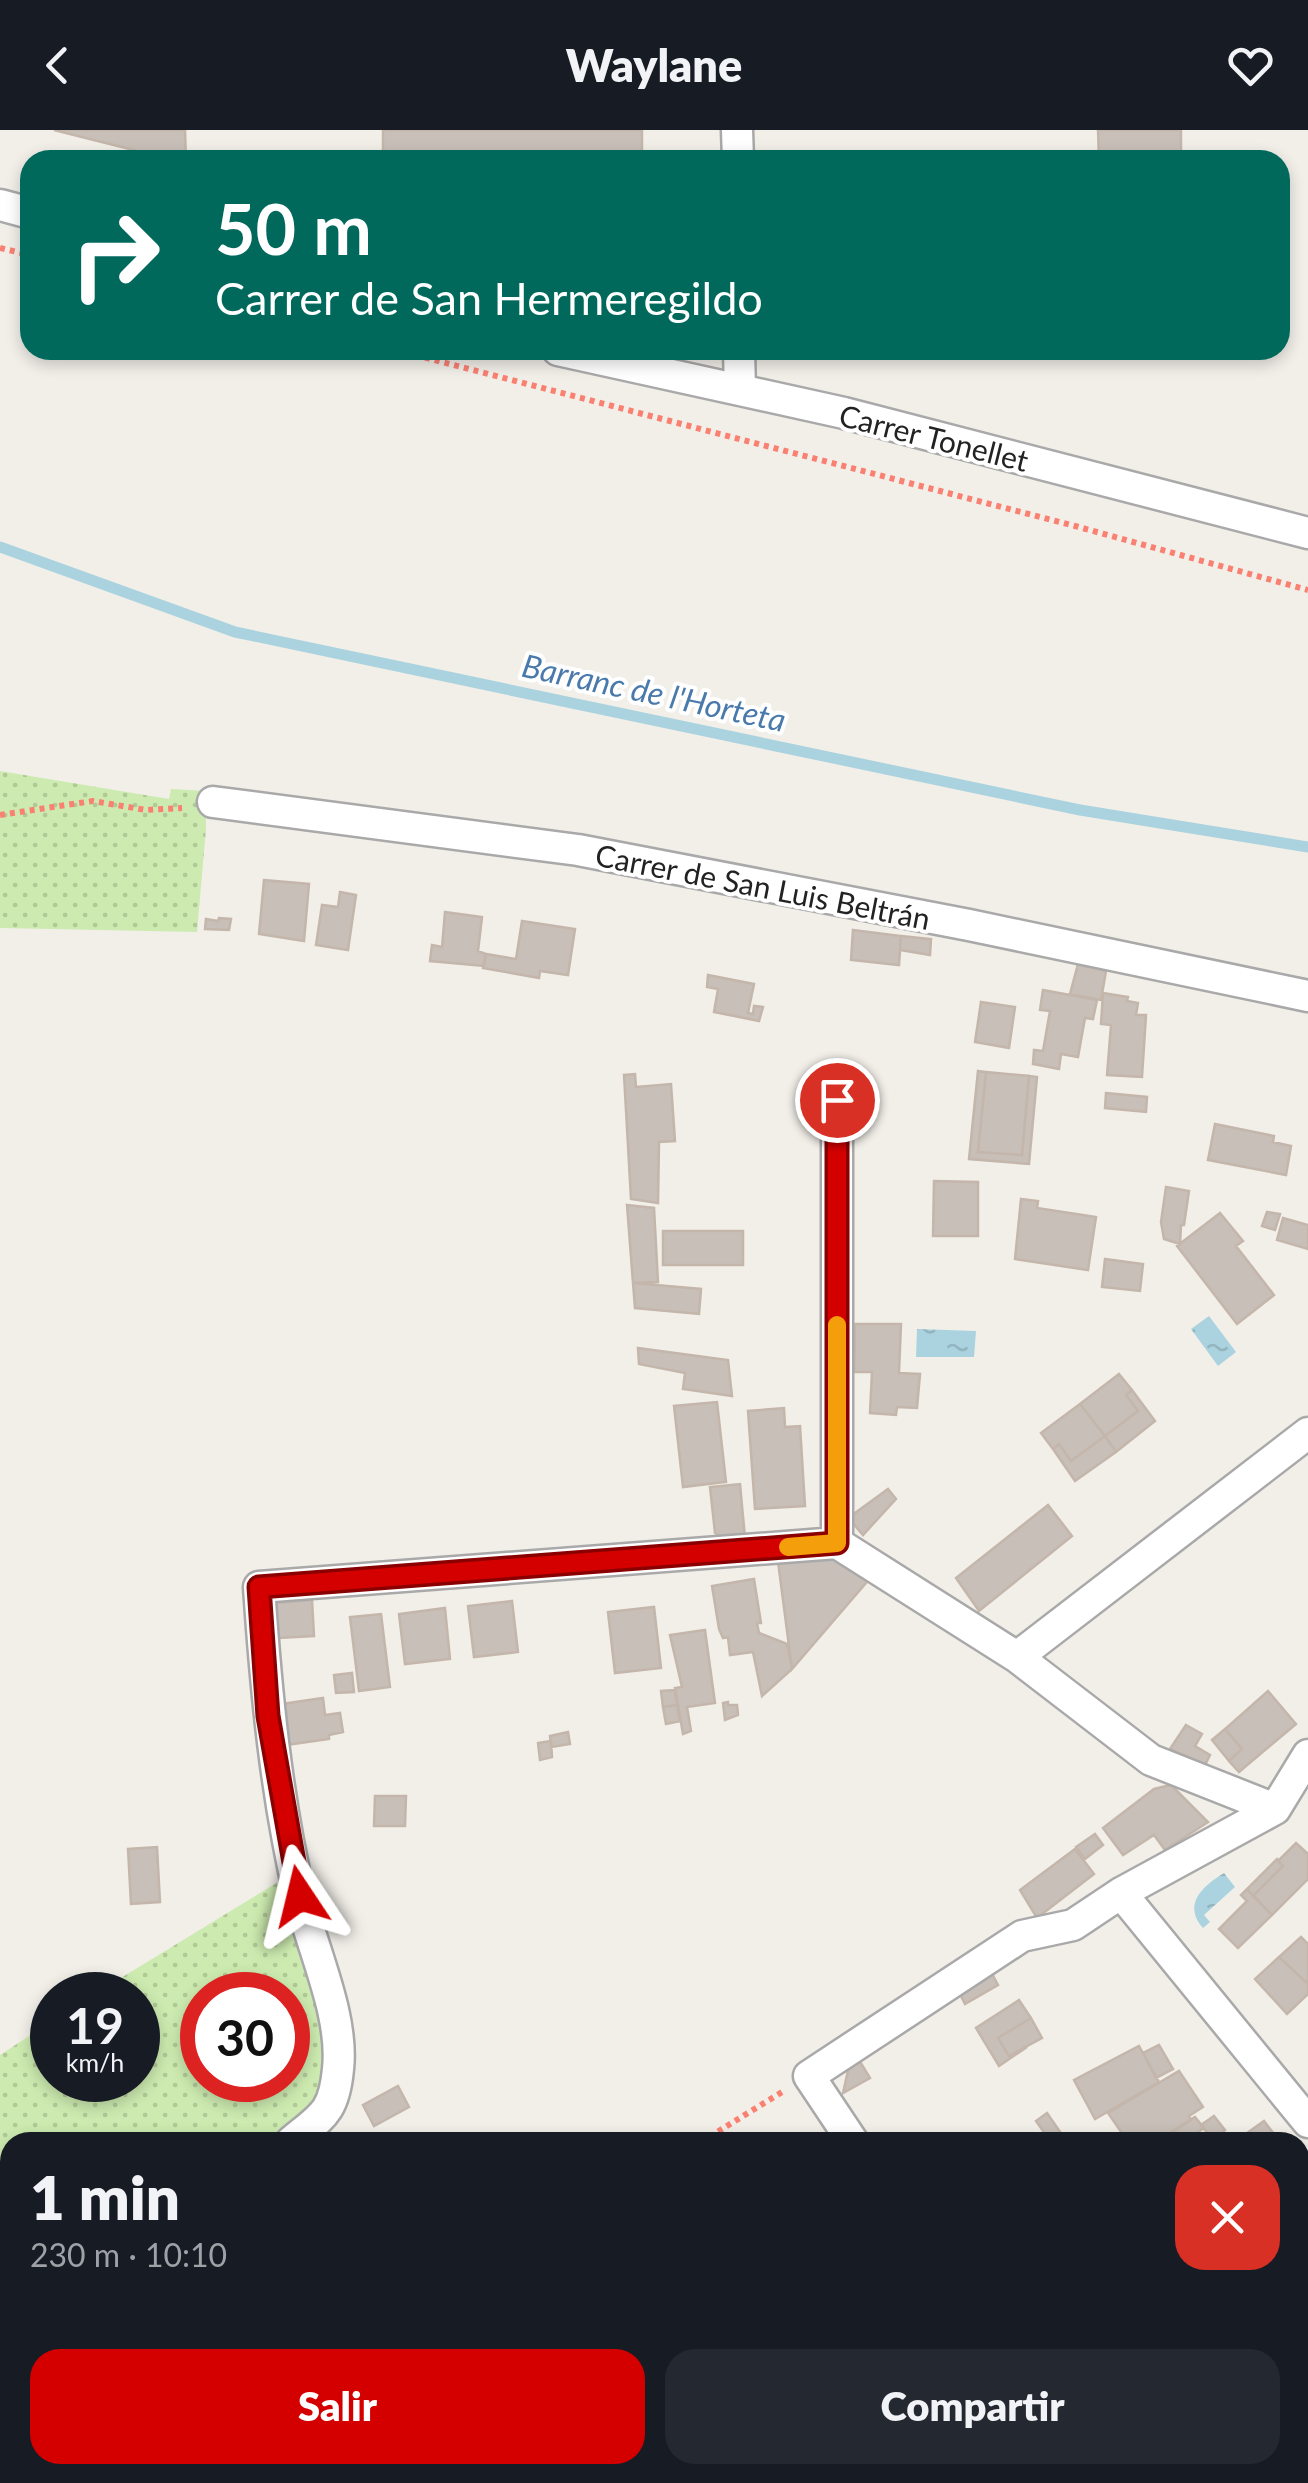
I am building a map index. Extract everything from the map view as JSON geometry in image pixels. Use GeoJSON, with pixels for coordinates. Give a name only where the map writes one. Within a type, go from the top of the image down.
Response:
{"type":"FeatureCollection","features":[{"type":"Feature","properties":{"kind":"street","name":"Carrer Tonellet"},"geometry":{"type":"LineString","coordinates":[[604,360],[844,413],[1308,533]]}},
{"type":"Feature","properties":{"kind":"street"},"geometry":{"type":"LineString","coordinates":[[739,360],[740,390]]}},
{"type":"Feature","properties":{"kind":"street","name":"Carrer de San Luis Beltrán"},"geometry":{"type":"LineString","coordinates":[[213,802],[578,850],[969,925],[1308,996]]}},
{"type":"Feature","properties":{"kind":"street"},"geometry":{"type":"LineString","coordinates":[[837,1100],[837,1543]]}},
{"type":"Feature","properties":{"kind":"street"},"geometry":{"type":"LineString","coordinates":[[1018,1657],[1308,1433]]}},
{"type":"Feature","properties":{"kind":"street"},"geometry":{"type":"LineString","coordinates":[[302,2132],[330,2108],[338,2068],[337,2030],[300,1896],[277,1770],[268,1716],[259,1587],[837,1543],[1018,1657],[1151,1760],[1275,1810]]}},
{"type":"Feature","properties":{"kind":"street"},"geometry":{"type":"LineString","coordinates":[[846,2132],[809,2076],[1022,1936],[1072,1925],[1121,1892],[1275,1810],[1308,1755]]}},
{"type":"Feature","properties":{"kind":"street"},"geometry":{"type":"LineString","coordinates":[[1121,1892],[1308,2122]]}},
{"type":"Feature","properties":{"kind":"path"},"geometry":{"type":"LineString","coordinates":[[435,360],[1308,590]]}},
{"type":"Feature","properties":{"kind":"path"},"geometry":{"type":"LineString","coordinates":[[0,815],[93,801],[146,810],[190,808],[213,802]]}},
{"type":"Feature","properties":{"kind":"path"},"geometry":{"type":"LineString","coordinates":[[717,2132],[809,2076]]}},
{"type":"Feature","properties":{"kind":"green space"},"geometry":{"type":"Polygon","coordinates":[[[0,771],[169,799],[171,789],[206,791],[197,932],[0,928],[0,771]]]}},
{"type":"Feature","properties":{"kind":"green space"},"geometry":{"type":"Polygon","coordinates":[[[283,1879],[322,2010],[324,2078],[316,2105],[302,2119],[281,2132],[0,2132],[0,2055],[30,2035],[30,2102],[160,2102],[160,1972],[131,1972],[283,1879]]]}},
{"type":"Feature","properties":{"kind":"water"},"geometry":{"type":"Polygon","coordinates":[[[1209,1316],[1236,1352],[1218,1366],[1191,1329],[1209,1316]]]}},
{"type":"Feature","properties":{"kind":"water"},"geometry":{"type":"Polygon","coordinates":[[[917,1329],[976,1331],[974,1357],[916,1357],[917,1329]]]}},
{"type":"Feature","properties":{"kind":"water"},"geometry":{"type":"Polygon","coordinates":[[[1224,1873],[1235,1887],[1204,1915],[1210,1922],[1203,1928],[1194,1911],[1195,1903],[1203,1890],[1224,1873]]]}},
{"type":"Feature","properties":{"kind":"building"},"geometry":{"type":"Polygon","coordinates":[[[54,130],[185,130],[186,150],[133,150],[54,130]]]}},
{"type":"Feature","properties":{"kind":"building"},"geometry":{"type":"Polygon","coordinates":[[[383,130],[642,130],[642,150],[383,150],[383,130]]]}},
{"type":"Feature","properties":{"kind":"building"},"geometry":{"type":"Polygon","coordinates":[[[1098,130],[1181,130],[1181,150],[1099,150],[1098,130]]]}},
{"type":"Feature","properties":{"kind":"building"},"geometry":{"type":"Polygon","coordinates":[[[264,880],[309,884],[304,941],[259,934],[264,880]]]}},
{"type":"Feature","properties":{"kind":"building"},"geometry":{"type":"Polygon","coordinates":[[[340,892],[356,895],[348,950],[316,945],[322,905],[338,907],[340,892]]]}},
{"type":"Feature","properties":{"kind":"building"},"geometry":{"type":"Polygon","coordinates":[[[445,912],[482,917],[478,951],[486,954],[484,966],[430,961],[432,945],[442,947],[445,912]]]}},
{"type":"Feature","properties":{"kind":"building"},"geometry":{"type":"Polygon","coordinates":[[[206,919],[231,919],[229,930],[205,929],[206,919]]]}},
{"type":"Feature","properties":{"kind":"building"},"geometry":{"type":"Polygon","coordinates":[[[522,921],[575,929],[568,975],[540,971],[539,978],[483,968],[486,954],[516,959],[522,921]]]}},
{"type":"Feature","properties":{"kind":"building"},"geometry":{"type":"Polygon","coordinates":[[[853,930],[901,936],[899,965],[851,960],[853,930]]]}},
{"type":"Feature","properties":{"kind":"building"},"geometry":{"type":"Polygon","coordinates":[[[901,936],[931,939],[930,955],[900,950],[901,936]]]}},
{"type":"Feature","properties":{"kind":"building"},"geometry":{"type":"Polygon","coordinates":[[[1078,964],[1106,971],[1101,1000],[1070,994],[1078,964]]]}},
{"type":"Feature","properties":{"kind":"building"},"geometry":{"type":"Polygon","coordinates":[[[708,975],[754,984],[748,1013],[753,1014],[754,1006],[763,1007],[759,1021],[714,1012],[718,989],[707,987],[708,975]]]}},
{"type":"Feature","properties":{"kind":"building"},"geometry":{"type":"Polygon","coordinates":[[[1043,990],[1097,1000],[1093,1019],[1085,1018],[1078,1057],[1061,1054],[1059,1069],[1033,1064],[1034,1050],[1043,1051],[1050,1011],[1040,1010],[1043,990]]]}},
{"type":"Feature","properties":{"kind":"building"},"geometry":{"type":"Polygon","coordinates":[[[1103,993],[1128,997],[1127,1001],[1138,1003],[1136,1015],[1146,1015],[1142,1077],[1107,1075],[1111,1025],[1101,1024],[1103,993]]]}},
{"type":"Feature","properties":{"kind":"building"},"geometry":{"type":"Polygon","coordinates":[[[981,1002],[1015,1007],[1009,1048],[975,1042],[981,1002]]]}},
{"type":"Feature","properties":{"kind":"building"},"geometry":{"type":"Polygon","coordinates":[[[978,1071],[986,1072],[978,1152],[1022,1155],[1029,1076],[1037,1077],[1029,1164],[969,1159],[978,1071]]]}},
{"type":"Feature","properties":{"kind":"building"},"geometry":{"type":"Polygon","coordinates":[[[986,1072],[1029,1076],[1022,1155],[978,1152],[986,1072]]]}},
{"type":"Feature","properties":{"kind":"building"},"geometry":{"type":"Polygon","coordinates":[[[635,1074],[636,1087],[671,1084],[675,1141],[659,1142],[658,1203],[631,1199],[624,1075],[635,1074]]]}},
{"type":"Feature","properties":{"kind":"building"},"geometry":{"type":"Polygon","coordinates":[[[1106,1093],[1147,1097],[1146,1112],[1105,1108],[1106,1093]]]}},
{"type":"Feature","properties":{"kind":"building"},"geometry":{"type":"Polygon","coordinates":[[[1215,1124],[1274,1136],[1273,1142],[1291,1146],[1286,1175],[1208,1160],[1215,1124]]]}},
{"type":"Feature","properties":{"kind":"building"},"geometry":{"type":"Polygon","coordinates":[[[934,1181],[978,1182],[978,1236],[933,1236],[934,1181]]]}},
{"type":"Feature","properties":{"kind":"building"},"geometry":{"type":"Polygon","coordinates":[[[1166,1187],[1189,1191],[1180,1244],[1164,1239],[1161,1222],[1166,1187]]]}},
{"type":"Feature","properties":{"kind":"building"},"geometry":{"type":"Polygon","coordinates":[[[1021,1199],[1038,1201],[1037,1208],[1096,1217],[1088,1270],[1015,1259],[1021,1199]]]}},
{"type":"Feature","properties":{"kind":"building"},"geometry":{"type":"Polygon","coordinates":[[[627,1205],[654,1208],[658,1282],[633,1283],[627,1205]]]}},
{"type":"Feature","properties":{"kind":"building"},"geometry":{"type":"Polygon","coordinates":[[[1267,1212],[1280,1214],[1275,1230],[1262,1226],[1267,1212]]]}},
{"type":"Feature","properties":{"kind":"building"},"geometry":{"type":"Polygon","coordinates":[[[1220,1213],[1243,1241],[1236,1246],[1274,1295],[1237,1324],[1177,1246],[1220,1213]]]}},
{"type":"Feature","properties":{"kind":"building"},"geometry":{"type":"Polygon","coordinates":[[[1283,1218],[1308,1225],[1308,1249],[1277,1240],[1283,1218]]]}},
{"type":"Feature","properties":{"kind":"building"},"geometry":{"type":"Polygon","coordinates":[[[663,1231],[743,1231],[743,1265],[663,1265],[663,1231]]]}},
{"type":"Feature","properties":{"kind":"building"},"geometry":{"type":"Polygon","coordinates":[[[1105,1259],[1143,1264],[1140,1291],[1102,1287],[1105,1259]]]}},
{"type":"Feature","properties":{"kind":"building"},"geometry":{"type":"Polygon","coordinates":[[[633,1283],[701,1289],[699,1314],[635,1308],[633,1283]]]}},
{"type":"Feature","properties":{"kind":"building"},"geometry":{"type":"Polygon","coordinates":[[[855,1324],[901,1324],[899,1373],[920,1374],[917,1408],[897,1407],[896,1415],[870,1413],[872,1372],[854,1372],[855,1324]]]}},
{"type":"Feature","properties":{"kind":"building"},"geometry":{"type":"Polygon","coordinates":[[[638,1348],[728,1360],[732,1396],[683,1389],[685,1373],[639,1364],[638,1348]]]}},
{"type":"Feature","properties":{"kind":"building"},"geometry":{"type":"Polygon","coordinates":[[[1119,1374],[1132,1390],[1126,1395],[1138,1411],[1105,1436],[1080,1404],[1119,1374]]]}},
{"type":"Feature","properties":{"kind":"building"},"geometry":{"type":"Polygon","coordinates":[[[1132,1390],[1155,1421],[1116,1452],[1105,1436],[1138,1411],[1126,1395],[1132,1390]]]}},
{"type":"Feature","properties":{"kind":"building"},"geometry":{"type":"Polygon","coordinates":[[[717,1402],[726,1482],[683,1487],[674,1406],[717,1402]]]}},
{"type":"Feature","properties":{"kind":"building"},"geometry":{"type":"Polygon","coordinates":[[[1080,1404],[1105,1436],[1071,1461],[1059,1444],[1053,1449],[1041,1433],[1080,1404]]]}},
{"type":"Feature","properties":{"kind":"building"},"geometry":{"type":"Polygon","coordinates":[[[784,1408],[785,1427],[800,1426],[805,1506],[755,1509],[748,1411],[784,1408]]]}},
{"type":"Feature","properties":{"kind":"building"},"geometry":{"type":"Polygon","coordinates":[[[1105,1436],[1116,1452],[1075,1481],[1053,1449],[1059,1444],[1071,1461],[1105,1436]]]}},
{"type":"Feature","properties":{"kind":"building"},"geometry":{"type":"Polygon","coordinates":[[[740,1484],[745,1538],[728,1540],[715,1533],[710,1487],[740,1484]]]}},
{"type":"Feature","properties":{"kind":"building"},"geometry":{"type":"Polygon","coordinates":[[[888,1489],[896,1499],[863,1535],[851,1516],[888,1489]]]}},
{"type":"Feature","properties":{"kind":"building"},"geometry":{"type":"Polygon","coordinates":[[[1048,1505],[1072,1536],[979,1611],[956,1578],[1048,1505]]]}},
{"type":"Feature","properties":{"kind":"building"},"geometry":{"type":"Polygon","coordinates":[[[836,1551],[872,1576],[792,1669],[777,1554],[836,1551]]]}},
{"type":"Feature","properties":{"kind":"building"},"geometry":{"type":"Polygon","coordinates":[[[754,1579],[759,1633],[787,1644],[792,1669],[762,1696],[753,1652],[730,1655],[728,1637],[723,1638],[719,1629],[712,1586],[754,1579]]]}},
{"type":"Feature","properties":{"kind":"building"},"geometry":{"type":"Polygon","coordinates":[[[312,1600],[314,1636],[279,1638],[276,1603],[312,1600]]]}},
{"type":"Feature","properties":{"kind":"building"},"geometry":{"type":"Polygon","coordinates":[[[512,1601],[518,1652],[474,1657],[468,1606],[512,1601]]]}},
{"type":"Feature","properties":{"kind":"building"},"geometry":{"type":"Polygon","coordinates":[[[654,1607],[661,1668],[615,1673],[608,1612],[654,1607]]]}},
{"type":"Feature","properties":{"kind":"building"},"geometry":{"type":"Polygon","coordinates":[[[445,1608],[450,1659],[405,1664],[399,1614],[445,1608]]]}},
{"type":"Feature","properties":{"kind":"building"},"geometry":{"type":"Polygon","coordinates":[[[381,1614],[390,1687],[359,1691],[350,1617],[381,1614]]]}},
{"type":"Feature","properties":{"kind":"building"},"geometry":{"type":"Polygon","coordinates":[[[705,1630],[715,1703],[687,1707],[691,1731],[683,1734],[675,1688],[682,1687],[670,1635],[705,1630]]]}},
{"type":"Feature","properties":{"kind":"building"},"geometry":{"type":"Polygon","coordinates":[[[352,1673],[354,1692],[336,1693],[334,1675],[352,1673]]]}},
{"type":"Feature","properties":{"kind":"building"},"geometry":{"type":"Polygon","coordinates":[[[675,1690],[677,1705],[663,1707],[661,1691],[675,1690]]]}},
{"type":"Feature","properties":{"kind":"building"},"geometry":{"type":"Polygon","coordinates":[[[1268,1691],[1296,1724],[1239,1772],[1229,1761],[1242,1749],[1225,1729],[1268,1691]]]}},
{"type":"Feature","properties":{"kind":"building"},"geometry":{"type":"Polygon","coordinates":[[[323,1698],[325,1715],[340,1713],[343,1732],[329,1735],[329,1739],[286,1745],[281,1704],[323,1698]]]}},
{"type":"Feature","properties":{"kind":"building"},"geometry":{"type":"Polygon","coordinates":[[[723,1703],[737,1705],[738,1715],[725,1720],[723,1703]]]}},
{"type":"Feature","properties":{"kind":"building"},"geometry":{"type":"Polygon","coordinates":[[[677,1705],[680,1721],[666,1724],[663,1707],[677,1705]]]}},
{"type":"Feature","properties":{"kind":"building"},"geometry":{"type":"Polygon","coordinates":[[[1186,1725],[1202,1734],[1195,1746],[1210,1755],[1205,1765],[1170,1749],[1186,1725]]]}},
{"type":"Feature","properties":{"kind":"building"},"geometry":{"type":"Polygon","coordinates":[[[1225,1729],[1242,1749],[1229,1761],[1212,1740],[1225,1729]]]}},
{"type":"Feature","properties":{"kind":"building"},"geometry":{"type":"Polygon","coordinates":[[[568,1732],[570,1744],[551,1747],[550,1736],[568,1732]]]}},
{"type":"Feature","properties":{"kind":"building"},"geometry":{"type":"Polygon","coordinates":[[[551,1741],[552,1757],[540,1760],[538,1743],[551,1741]]]}},
{"type":"Feature","properties":{"kind":"building"},"geometry":{"type":"Polygon","coordinates":[[[1171,1785],[1208,1822],[1165,1850],[1154,1835],[1123,1855],[1103,1828],[1154,1789],[1171,1785]]]}},
{"type":"Feature","properties":{"kind":"building"},"geometry":{"type":"Polygon","coordinates":[[[375,1796],[406,1796],[405,1826],[374,1826],[375,1796]]]}},
{"type":"Feature","properties":{"kind":"building"},"geometry":{"type":"Polygon","coordinates":[[[1095,1834],[1103,1845],[1085,1859],[1076,1847],[1095,1834]]]}},
{"type":"Feature","properties":{"kind":"building"},"geometry":{"type":"Polygon","coordinates":[[[1296,1843],[1308,1854],[1308,1879],[1272,1915],[1253,1896],[1283,1866],[1278,1861],[1296,1843]]]}},
{"type":"Feature","properties":{"kind":"building"},"geometry":{"type":"Polygon","coordinates":[[[157,1847],[160,1902],[131,1904],[128,1849],[157,1847]]]}},
{"type":"Feature","properties":{"kind":"building"},"geometry":{"type":"Polygon","coordinates":[[[1075,1849],[1094,1874],[1037,1918],[1020,1890],[1075,1849]]]}},
{"type":"Feature","properties":{"kind":"building"},"geometry":{"type":"Polygon","coordinates":[[[1277,1859],[1283,1866],[1253,1896],[1247,1889],[1277,1859]]]}},
{"type":"Feature","properties":{"kind":"building"},"geometry":{"type":"Polygon","coordinates":[[[1247,1889],[1272,1915],[1238,1948],[1219,1929],[1247,1901],[1241,1895],[1247,1889]]]}},
{"type":"Feature","properties":{"kind":"building"},"geometry":{"type":"Polygon","coordinates":[[[1301,1937],[1308,1944],[1308,1984],[1279,1957],[1301,1937]]]}},
{"type":"Feature","properties":{"kind":"building"},"geometry":{"type":"Polygon","coordinates":[[[1279,1957],[1308,1984],[1308,1994],[1287,2014],[1255,1979],[1279,1957]]]}},
{"type":"Feature","properties":{"kind":"building"},"geometry":{"type":"Polygon","coordinates":[[[990,1970],[998,1985],[965,2004],[957,1988],[990,1970]]]}},
{"type":"Feature","properties":{"kind":"building"},"geometry":{"type":"Polygon","coordinates":[[[1019,2000],[1031,2018],[998,2038],[1009,2056],[1027,2047],[999,2066],[976,2028],[1019,2000]]]}},
{"type":"Feature","properties":{"kind":"building"},"geometry":{"type":"Polygon","coordinates":[[[1031,2018],[1042,2038],[1009,2056],[998,2038],[1031,2018]]]}},
{"type":"Feature","properties":{"kind":"building"},"geometry":{"type":"Polygon","coordinates":[[[1159,2045],[1173,2069],[1156,2078],[1143,2053],[1159,2045]]]}},
{"type":"Feature","properties":{"kind":"building"},"geometry":{"type":"Polygon","coordinates":[[[1139,2046],[1159,2082],[1095,2119],[1074,2080],[1139,2046]]]}},
{"type":"Feature","properties":{"kind":"building"},"geometry":{"type":"Polygon","coordinates":[[[859,2060],[870,2078],[843,2093],[849,2066],[859,2060]]]}},
{"type":"Feature","properties":{"kind":"building"},"geometry":{"type":"Polygon","coordinates":[[[1179,2071],[1203,2107],[1172,2132],[1121,2132],[1108,2113],[1179,2071]]]}},
{"type":"Feature","properties":{"kind":"building"},"geometry":{"type":"Polygon","coordinates":[[[398,2086],[409,2107],[374,2126],[363,2105],[398,2086]]]}},
{"type":"Feature","properties":{"kind":"building"},"geometry":{"type":"Polygon","coordinates":[[[1047,2113],[1060,2132],[1044,2132],[1036,2121],[1047,2113]]]}},
{"type":"Feature","properties":{"kind":"building"},"geometry":{"type":"Polygon","coordinates":[[[1214,2116],[1225,2130],[1207,2132],[1201,2125],[1214,2116]]]}},
{"type":"Feature","properties":{"kind":"building"},"geometry":{"type":"Polygon","coordinates":[[[1195,2117],[1204,2128],[1198,2132],[1172,2132],[1195,2117]]]}},
{"type":"Feature","properties":{"kind":"building"},"geometry":{"type":"Polygon","coordinates":[[[1264,2121],[1272,2132],[1249,2132],[1264,2121]]]}},
{"type":"Feature","properties":{"kind":"waterway","name":"Barranc de l'Horteta"},"geometry":{"type":"LineString","coordinates":[[0,547],[235,632],[1080,810],[1308,847]]}},
{"type":"Feature","properties":{"kind":"slow traffic"},"geometry":{"type":"LineString","coordinates":[[788,1547],[837,1543],[837,1325]]}},
{"type":"Feature","properties":{"kind":"route"},"geometry":{"type":"LineString","coordinates":[[300,1896],[268,1716],[259,1587],[837,1543],[837,1100]]}}]}
